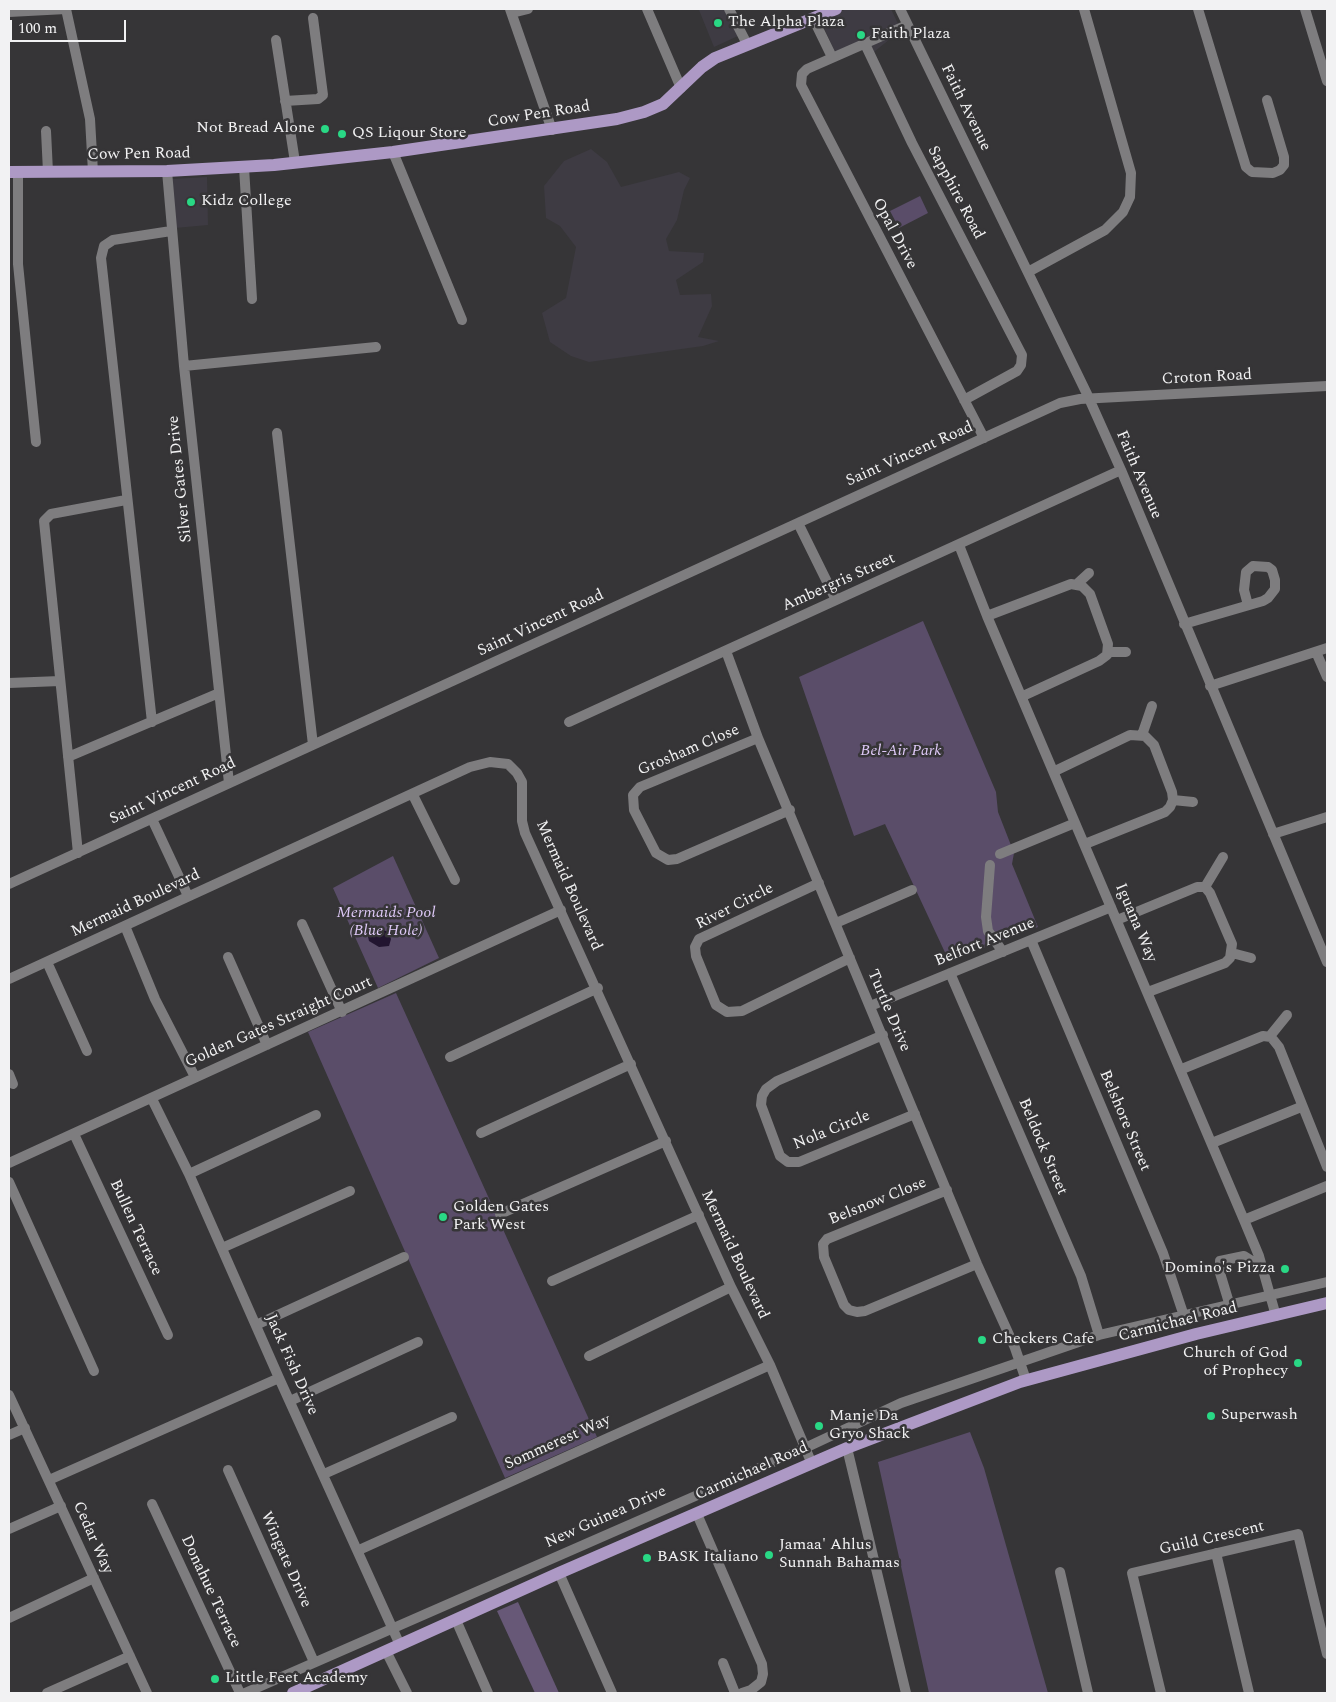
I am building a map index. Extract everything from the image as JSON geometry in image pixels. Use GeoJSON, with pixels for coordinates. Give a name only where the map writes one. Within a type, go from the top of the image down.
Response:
{"type":"FeatureCollection","features":[{"type":"Feature","properties":{"kind":"main road","name":"Cow Pen Road"},"geometry":{"type":"LineString","coordinates":[[14,172],[167,172],[244,167],[393,152],[552,130],[644,112],[663,104],[709,62],[747,44],[836,9]]}},
{"type":"Feature","properties":{"kind":"main road","name":"Carmichael Road"},"geometry":{"type":"LineString","coordinates":[[293,1693],[559,1573],[847,1448],[1026,1380],[1196,1334],[1327,1303]]}},
{"type":"Feature","properties":{"kind":"street"},"geometry":{"type":"LineString","coordinates":[[9,12],[66,9],[90,119],[92,172]]}},
{"type":"Feature","properties":{"kind":"street"},"geometry":{"type":"LineString","coordinates":[[528,9],[511,11],[552,130]]}},
{"type":"Feature","properties":{"kind":"street"},"geometry":{"type":"LineString","coordinates":[[647,9],[681,88]]}},
{"type":"Feature","properties":{"kind":"street"},"geometry":{"type":"LineString","coordinates":[[729,9],[747,44]]}},
{"type":"Feature","properties":{"kind":"street","name":"Faith Avenue"},"geometry":{"type":"LineString","coordinates":[[900,9],[1089,399],[1121,470],[1273,834],[1323,942],[1327,962]]}},
{"type":"Feature","properties":{"kind":"street"},"geometry":{"type":"LineString","coordinates":[[1028,272],[1105,230],[1123,212],[1130,197],[1130,173],[1084,9]]}},
{"type":"Feature","properties":{"kind":"street"},"geometry":{"type":"LineString","coordinates":[[1198,9],[1246,167],[1249,171],[1260,173],[1277,172],[1284,165],[1284,157],[1268,100]]}},
{"type":"Feature","properties":{"kind":"street"},"geometry":{"type":"LineString","coordinates":[[1306,9],[1327,81]]}},
{"type":"Feature","properties":{"kind":"street"},"geometry":{"type":"LineString","coordinates":[[285,101],[318,99],[324,95],[313,18]]}},
{"type":"Feature","properties":{"kind":"street"},"geometry":{"type":"LineString","coordinates":[[813,18],[832,57],[908,25]]}},
{"type":"Feature","properties":{"kind":"street"},"geometry":{"type":"LineString","coordinates":[[276,40],[295,162]]}},
{"type":"Feature","properties":{"kind":"street","name":"Sapphire Road"},"geometry":{"type":"LineString","coordinates":[[865,44],[912,143],[1022,355],[1021,365],[1017,371],[964,400]]}},
{"type":"Feature","properties":{"kind":"street","name":"Opal Drive"},"geometry":{"type":"LineString","coordinates":[[832,57],[803,72],[801,79],[802,90],[984,438]]}},
{"type":"Feature","properties":{"kind":"street"},"geometry":{"type":"LineString","coordinates":[[46,131],[48,172]]}},
{"type":"Feature","properties":{"kind":"street"},"geometry":{"type":"LineString","coordinates":[[393,152],[462,320]]}},
{"type":"Feature","properties":{"kind":"street"},"geometry":{"type":"LineString","coordinates":[[244,167],[252,299]]}},
{"type":"Feature","properties":{"kind":"street"},"geometry":{"type":"LineString","coordinates":[[14,172],[18,264],[36,442]]}},
{"type":"Feature","properties":{"kind":"street","name":"Silver Gates Drive"},"geometry":{"type":"LineString","coordinates":[[167,172],[184,366],[229,784]]}},
{"type":"Feature","properties":{"kind":"street"},"geometry":{"type":"LineString","coordinates":[[152,722],[126,500],[101,254],[104,246],[113,240],[171,231]]}},
{"type":"Feature","properties":{"kind":"street"},"geometry":{"type":"LineString","coordinates":[[184,366],[376,347]]}},
{"type":"Feature","properties":{"kind":"street","name":"Croton Road"},"geometry":{"type":"LineString","coordinates":[[1089,399],[1327,386]]}},
{"type":"Feature","properties":{"kind":"street","name":"Saint Vincent Road"},"geometry":{"type":"LineString","coordinates":[[9,884],[984,438],[1060,404],[1089,399]]}},
{"type":"Feature","properties":{"kind":"street"},"geometry":{"type":"LineString","coordinates":[[277,433],[313,744]]}},
{"type":"Feature","properties":{"kind":"street","name":"Ambergris Street"},"geometry":{"type":"LineString","coordinates":[[569,722],[1121,470]]}},
{"type":"Feature","properties":{"kind":"street"},"geometry":{"type":"LineString","coordinates":[[78,852],[44,519],[51,514],[126,500]]}},
{"type":"Feature","properties":{"kind":"street"},"geometry":{"type":"LineString","coordinates":[[798,523],[836,600]]}},
{"type":"Feature","properties":{"kind":"street","name":"Iguana Way"},"geometry":{"type":"LineString","coordinates":[[959,545],[987,616],[1055,770],[1111,907],[1182,1068],[1263,1268],[1276,1316]]}},
{"type":"Feature","properties":{"kind":"street"},"geometry":{"type":"LineString","coordinates":[[987,616],[1066,585],[1077,584],[1089,573]]}},
{"type":"Feature","properties":{"kind":"street"},"geometry":{"type":"LineString","coordinates":[[1077,584],[1090,594],[1107,641],[1108,652]]}},
{"type":"Feature","properties":{"kind":"street"},"geometry":{"type":"LineString","coordinates":[[1184,624],[1248,605]]}},
{"type":"Feature","properties":{"kind":"street"},"geometry":{"type":"LineString","coordinates":[[1210,686],[1327,648]]}},
{"type":"Feature","properties":{"kind":"street","name":"Turtle Drive"},"geometry":{"type":"LineString","coordinates":[[726,651],[758,738],[790,810],[977,1264],[1020,1361],[1026,1380]]}},
{"type":"Feature","properties":{"kind":"street"},"geometry":{"type":"LineString","coordinates":[[1022,696],[1099,661],[1108,652],[1126,652]]}},
{"type":"Feature","properties":{"kind":"street"},"geometry":{"type":"LineString","coordinates":[[1316,652],[1327,677]]}},
{"type":"Feature","properties":{"kind":"street"},"geometry":{"type":"LineString","coordinates":[[9,683],[60,681]]}},
{"type":"Feature","properties":{"kind":"street"},"geometry":{"type":"LineString","coordinates":[[68,757],[218,693]]}},
{"type":"Feature","properties":{"kind":"street"},"geometry":{"type":"LineString","coordinates":[[1142,735],[1152,706]]}},
{"type":"Feature","properties":{"kind":"street"},"geometry":{"type":"LineString","coordinates":[[1055,770],[1128,736],[1142,735],[1149,738],[1154,745],[1172,792],[1173,800],[1170,808],[1085,844]]}},
{"type":"Feature","properties":{"kind":"street","name":"Grosham Close"},"geometry":{"type":"LineString","coordinates":[[758,738],[640,787],[633,795],[634,810],[656,853],[668,860],[677,859],[790,810]]}},
{"type":"Feature","properties":{"kind":"street","name":"Mermaid Boulevard"},"geometry":{"type":"LineString","coordinates":[[9,979],[188,896],[414,795],[476,764],[496,762],[513,768],[522,782],[522,821],[525,833],[598,988],[731,1287],[770,1366],[812,1464]]}},
{"type":"Feature","properties":{"kind":"street"},"geometry":{"type":"LineString","coordinates":[[414,795],[455,880]]}},
{"type":"Feature","properties":{"kind":"street"},"geometry":{"type":"LineString","coordinates":[[1173,800],[1193,802]]}},
{"type":"Feature","properties":{"kind":"street"},"geometry":{"type":"LineString","coordinates":[[1273,834],[1327,817]]}},
{"type":"Feature","properties":{"kind":"street"},"geometry":{"type":"LineString","coordinates":[[152,819],[188,896]]}},
{"type":"Feature","properties":{"kind":"street"},"geometry":{"type":"LineString","coordinates":[[1000,854],[1075,822]]}},
{"type":"Feature","properties":{"kind":"street"},"geometry":{"type":"LineString","coordinates":[[1205,887],[1223,857]]}},
{"type":"Feature","properties":{"kind":"street"},"geometry":{"type":"LineString","coordinates":[[990,865],[986,917],[988,931],[1003,952]]}},
{"type":"Feature","properties":{"kind":"street","name":"River Circle"},"geometry":{"type":"LineString","coordinates":[[819,883],[699,939],[696,947],[696,956],[720,1010],[738,1013],[850,958]]}},
{"type":"Feature","properties":{"kind":"street"},"geometry":{"type":"LineString","coordinates":[[1117,920],[1197,887],[1205,887]]}},
{"type":"Feature","properties":{"kind":"street"},"geometry":{"type":"LineString","coordinates":[[1148,992],[1224,963],[1232,953],[1232,944],[1210,893],[1205,887]]}},
{"type":"Feature","properties":{"kind":"street"},"geometry":{"type":"LineString","coordinates":[[836,923],[912,890]]}},
{"type":"Feature","properties":{"kind":"street","name":"Belfort Avenue"},"geometry":{"type":"LineString","coordinates":[[870,1006],[1111,907]]}},
{"type":"Feature","properties":{"kind":"street","name":"Golden Gates Straight Court"},"geometry":{"type":"LineString","coordinates":[[9,1163],[561,910]]}},
{"type":"Feature","properties":{"kind":"street"},"geometry":{"type":"LineString","coordinates":[[302,924],[342,1012]]}},
{"type":"Feature","properties":{"kind":"street"},"geometry":{"type":"LineString","coordinates":[[125,926],[155,999],[195,1077]]}},
{"type":"Feature","properties":{"kind":"street","name":"Belshore Street"},"geometry":{"type":"LineString","coordinates":[[1031,940],[1163,1253],[1184,1316]]}},
{"type":"Feature","properties":{"kind":"street"},"geometry":{"type":"LineString","coordinates":[[1232,953],[1251,958]]}},
{"type":"Feature","properties":{"kind":"street"},"geometry":{"type":"LineString","coordinates":[[228,957],[267,1046]]}},
{"type":"Feature","properties":{"kind":"street"},"geometry":{"type":"LineString","coordinates":[[47,962],[87,1051]]}},
{"type":"Feature","properties":{"kind":"street","name":"Beldock Street"},"geometry":{"type":"LineString","coordinates":[[950,973],[1081,1276],[1099,1335]]}},
{"type":"Feature","properties":{"kind":"street"},"geometry":{"type":"LineString","coordinates":[[450,1057],[598,988]]}},
{"type":"Feature","properties":{"kind":"street"},"geometry":{"type":"LineString","coordinates":[[1270,1036],[1287,1015]]}},
{"type":"Feature","properties":{"kind":"street","name":"Nola Circle"},"geometry":{"type":"LineString","coordinates":[[882,1035],[777,1081],[766,1089],[762,1096],[761,1105],[780,1156],[788,1162],[798,1162],[915,1114]]}},
{"type":"Feature","properties":{"kind":"street"},"geometry":{"type":"LineString","coordinates":[[1182,1068],[1263,1036],[1270,1036]]}},
{"type":"Feature","properties":{"kind":"street"},"geometry":{"type":"LineString","coordinates":[[1270,1036],[1279,1047],[1327,1167]]}},
{"type":"Feature","properties":{"kind":"street"},"geometry":{"type":"LineString","coordinates":[[481,1133],[631,1064]]}},
{"type":"Feature","properties":{"kind":"street"},"geometry":{"type":"LineString","coordinates":[[9,1074],[13,1084]]}},
{"type":"Feature","properties":{"kind":"street","name":"Jack Fish Drive"},"geometry":{"type":"LineString","coordinates":[[152,1099],[190,1174],[279,1378],[394,1627],[400,1645]]}},
{"type":"Feature","properties":{"kind":"street"},"geometry":{"type":"LineString","coordinates":[[1212,1143],[1302,1107]]}},
{"type":"Feature","properties":{"kind":"street"},"geometry":{"type":"LineString","coordinates":[[190,1174],[316,1115]]}},
{"type":"Feature","properties":{"kind":"street","name":"Bullen Terrace"},"geometry":{"type":"LineString","coordinates":[[74,1134],[168,1335]]}},
{"type":"Feature","properties":{"kind":"street"},"geometry":{"type":"LineString","coordinates":[[500,1214],[666,1141]]}},
{"type":"Feature","properties":{"kind":"street"},"geometry":{"type":"LineString","coordinates":[[9,1182],[94,1371]]}},
{"type":"Feature","properties":{"kind":"street"},"geometry":{"type":"LineString","coordinates":[[1244,1220],[1327,1186]]}},
{"type":"Feature","properties":{"kind":"street","name":"Belsnow Close"},"geometry":{"type":"LineString","coordinates":[[947,1190],[828,1239],[823,1244],[824,1257],[844,1305],[849,1310],[857,1312],[865,1311],[977,1264]]}},
{"type":"Feature","properties":{"kind":"street"},"geometry":{"type":"LineString","coordinates":[[222,1248],[350,1191]]}},
{"type":"Feature","properties":{"kind":"street"},"geometry":{"type":"LineString","coordinates":[[552,1281],[699,1215]]}},
{"type":"Feature","properties":{"kind":"street"},"geometry":{"type":"LineString","coordinates":[[1230,1306],[1220,1273],[1220,1261],[1244,1256],[1263,1268]]}},
{"type":"Feature","properties":{"kind":"street"},"geometry":{"type":"LineString","coordinates":[[256,1324],[404,1257]]}},
{"type":"Feature","properties":{"kind":"street","name":"New Guinea Drive"},"geometry":{"type":"LineString","coordinates":[[245,1693],[805,1448],[902,1403],[1099,1335],[1327,1282]]}},
{"type":"Feature","properties":{"kind":"street"},"geometry":{"type":"LineString","coordinates":[[589,1356],[731,1287]]}},
{"type":"Feature","properties":{"kind":"street"},"geometry":{"type":"LineString","coordinates":[[290,1401],[418,1342]]}},
{"type":"Feature","properties":{"kind":"street","name":"Sommerest Way"},"geometry":{"type":"LineString","coordinates":[[359,1550],[770,1366]]}},
{"type":"Feature","properties":{"kind":"street"},"geometry":{"type":"LineString","coordinates":[[49,1480],[279,1378]]}},
{"type":"Feature","properties":{"kind":"street","name":"Cedar Way"},"geometry":{"type":"LineString","coordinates":[[9,1395],[147,1693]]}},
{"type":"Feature","properties":{"kind":"street"},"geometry":{"type":"LineString","coordinates":[[324,1474],[452,1417]]}},
{"type":"Feature","properties":{"kind":"street"},"geometry":{"type":"LineString","coordinates":[[9,1436],[24,1428]]}},
{"type":"Feature","properties":{"kind":"street"},"geometry":{"type":"LineString","coordinates":[[847,1448],[906,1693]]}},
{"type":"Feature","properties":{"kind":"street","name":"Wingate Drive"},"geometry":{"type":"LineString","coordinates":[[228,1470],[314,1662]]}},
{"type":"Feature","properties":{"kind":"street","name":"Donahue Terrace"},"geometry":{"type":"LineString","coordinates":[[152,1504],[240,1693]]}},
{"type":"Feature","properties":{"kind":"street"},"geometry":{"type":"LineString","coordinates":[[9,1529],[61,1506]]}},
{"type":"Feature","properties":{"kind":"street"},"geometry":{"type":"LineString","coordinates":[[697,1514],[762,1664],[763,1674],[761,1682],[752,1690],[742,1693]]}},
{"type":"Feature","properties":{"kind":"street","name":"Guild Crescent"},"geometry":{"type":"LineString","coordinates":[[1161,1693],[1132,1573],[1216,1553],[1298,1534],[1327,1654]]}},
{"type":"Feature","properties":{"kind":"street"},"geometry":{"type":"LineString","coordinates":[[1216,1553],[1249,1693]]}},
{"type":"Feature","properties":{"kind":"street"},"geometry":{"type":"LineString","coordinates":[[1060,1572],[1088,1693]]}},
{"type":"Feature","properties":{"kind":"street"},"geometry":{"type":"LineString","coordinates":[[559,1573],[612,1693]]}},
{"type":"Feature","properties":{"kind":"street"},"geometry":{"type":"LineString","coordinates":[[9,1618],[94,1578]]}},
{"type":"Feature","properties":{"kind":"street"},"geometry":{"type":"LineString","coordinates":[[456,1620],[488,1693]]}},
{"type":"Feature","properties":{"kind":"street"},"geometry":{"type":"LineString","coordinates":[[386,1651],[407,1693]]}},
{"type":"Feature","properties":{"kind":"street"},"geometry":{"type":"LineString","coordinates":[[47,1693],[130,1656]]}},
{"type":"Feature","properties":{"kind":"street"},"geometry":{"type":"LineString","coordinates":[[722,1664],[735,1693]]}},
{"type":"Feature","properties":{"kind":"shaded area","name":"The Alpha Plaza"},"geometry":{"type":"Polygon","coordinates":[[[725,9],[738,36],[714,47],[699,10],[725,9]]]}},
{"type":"Feature","properties":{"kind":"shaded area","name":"Faith Plaza"},"geometry":{"type":"Polygon","coordinates":[[[847,9],[891,9],[901,30],[874,52],[867,40],[835,52],[820,19],[847,9]]]}},
{"type":"Feature","properties":{"kind":"shaded area"},"geometry":{"type":"Polygon","coordinates":[[[591,149],[607,162],[621,187],[679,172],[690,178],[684,190],[677,220],[666,239],[669,251],[704,253],[703,262],[676,280],[680,295],[711,294],[712,306],[698,337],[719,341],[703,346],[589,362],[571,356],[550,342],[542,313],[566,298],[576,247],[560,226],[546,218],[544,186],[564,161],[591,149]]]}},
{"type":"Feature","properties":{"kind":"shaded area","name":"Kidz College"},"geometry":{"type":"Polygon","coordinates":[[[207,177],[208,225],[175,228],[172,179],[207,177]]]}},
{"type":"Feature","properties":{"kind":"shaded area"},"geometry":{"type":"Polygon","coordinates":[[[377,927],[388,932],[391,939],[389,946],[379,947],[369,941],[367,932],[377,927]]]}},
{"type":"Feature","properties":{"kind":"shaded area"},"geometry":{"type":"Polygon","coordinates":[[[518,1602],[559,1693],[535,1693],[497,1611],[518,1602]]]}},
{"type":"Feature","properties":{"kind":"green space"},"geometry":{"type":"Polygon","coordinates":[[[920,196],[928,213],[899,228],[890,211],[920,196]]]}},
{"type":"Feature","properties":{"kind":"green space","name":"Bel-Air Park"},"geometry":{"type":"Polygon","coordinates":[[[923,621],[996,792],[998,812],[1014,853],[1012,864],[1038,927],[949,961],[885,824],[854,836],[799,677],[923,621]]]}},
{"type":"Feature","properties":{"kind":"green space","name":"Mermaids Pool (Blue Hole)"},"geometry":{"type":"Polygon","coordinates":[[[393,856],[439,958],[378,988],[333,888],[393,856]]]}},
{"type":"Feature","properties":{"kind":"green space","name":"Golden Gates Park West"},"geometry":{"type":"Polygon","coordinates":[[[396,993],[597,1437],[505,1478],[308,1032],[396,993]]]}},
{"type":"Feature","properties":{"kind":"green space"},"geometry":{"type":"Polygon","coordinates":[[[970,1432],[984,1468],[1048,1693],[929,1693],[878,1462],[970,1432]]]}},
{"type":"Feature","properties":{"kind":"place","name":"The Alpha Plaza"},"geometry":{"type":"Point","coordinates":[718,23]}},
{"type":"Feature","properties":{"kind":"place","name":"Faith Plaza"},"geometry":{"type":"Point","coordinates":[861,35]}},
{"type":"Feature","properties":{"kind":"place","name":"Not Bread Alone"},"geometry":{"type":"Point","coordinates":[325,129]}},
{"type":"Feature","properties":{"kind":"place","name":"QS Liqour Store"},"geometry":{"type":"Point","coordinates":[342,134]}},
{"type":"Feature","properties":{"kind":"place","name":"Kidz College"},"geometry":{"type":"Point","coordinates":[191,202]}},
{"type":"Feature","properties":{"kind":"place","name":"Golden Gates Park West"},"geometry":{"type":"Point","coordinates":[443,1217]}},
{"type":"Feature","properties":{"kind":"place","name":"Domino's Pizza"},"geometry":{"type":"Point","coordinates":[1285,1269]}},
{"type":"Feature","properties":{"kind":"place","name":"Checkers Cafe"},"geometry":{"type":"Point","coordinates":[982,1340]}},
{"type":"Feature","properties":{"kind":"place","name":"Church of God of Prophecy"},"geometry":{"type":"Point","coordinates":[1298,1363]}},
{"type":"Feature","properties":{"kind":"place","name":"Superwash"},"geometry":{"type":"Point","coordinates":[1211,1416]}},
{"type":"Feature","properties":{"kind":"place","name":"Manje Da Gryo Shack"},"geometry":{"type":"Point","coordinates":[819,1426]}},
{"type":"Feature","properties":{"kind":"place","name":"Jamaa' Ahlus Sunnah Bahamas"},"geometry":{"type":"Point","coordinates":[769,1555]}},
{"type":"Feature","properties":{"kind":"place","name":"BASK Italiano"},"geometry":{"type":"Point","coordinates":[647,1558]}},
{"type":"Feature","properties":{"kind":"place","name":"Little Feet Academy"},"geometry":{"type":"Point","coordinates":[215,1679]}}]}
